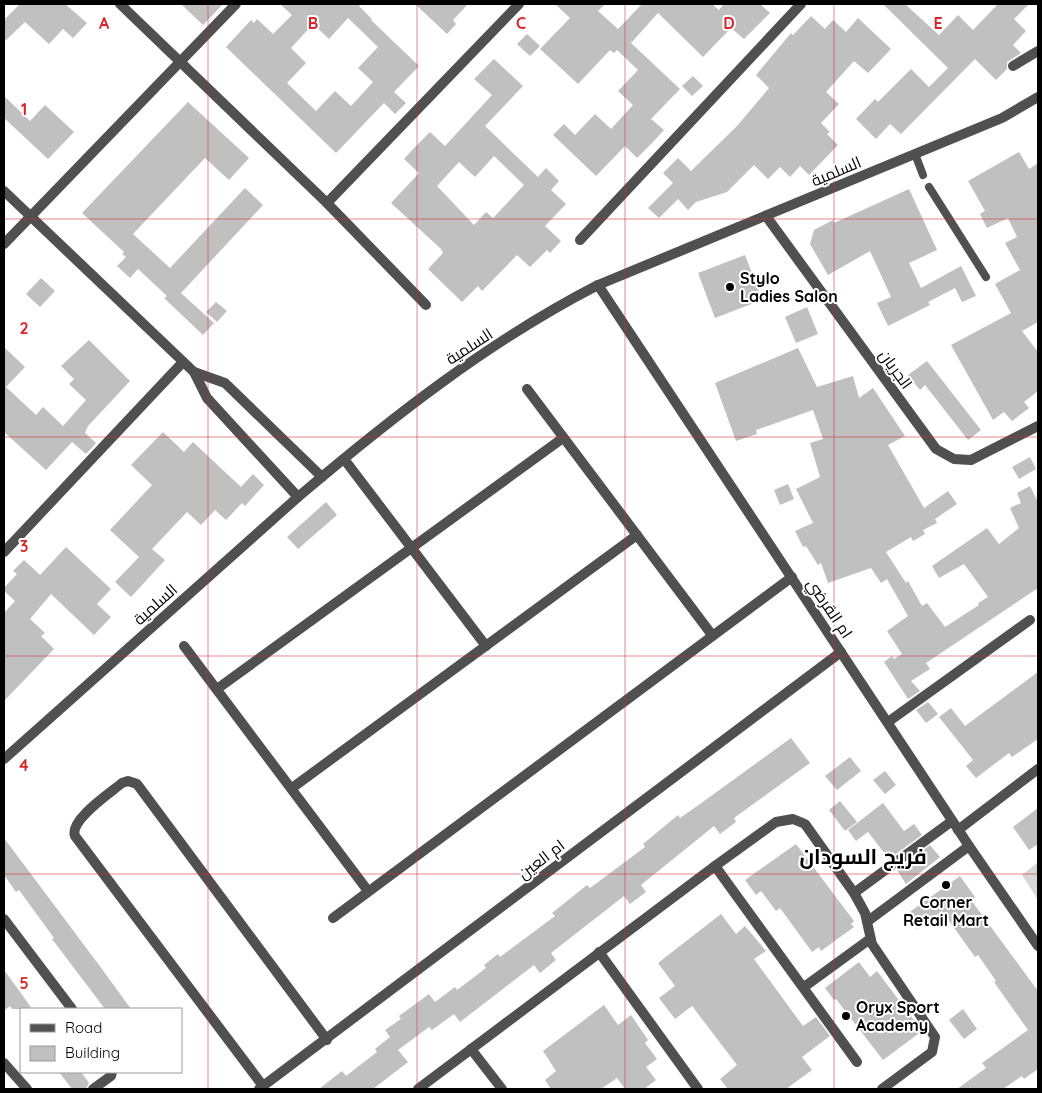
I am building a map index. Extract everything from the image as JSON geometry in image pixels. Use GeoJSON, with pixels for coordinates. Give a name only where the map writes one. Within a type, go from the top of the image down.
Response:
{"type":"FeatureCollection","features":[{"type":"Feature","properties":{"kind":"street"},"geometry":{"type":"LineString","coordinates":[[120,4],[327,203],[426,305]]}},
{"type":"Feature","properties":{"kind":"street"},"geometry":{"type":"LineString","coordinates":[[4,244],[236,4]]}},
{"type":"Feature","properties":{"kind":"street"},"geometry":{"type":"LineString","coordinates":[[327,203],[519,4]]}},
{"type":"Feature","properties":{"kind":"street"},"geometry":{"type":"LineString","coordinates":[[580,240],[801,4]]}},
{"type":"Feature","properties":{"kind":"street"},"geometry":{"type":"LineString","coordinates":[[1013,66],[1038,51]]}},
{"type":"Feature","properties":{"kind":"street","name":"السلمية"},"geometry":{"type":"LineString","coordinates":[[4,759],[322,477],[426,392],[563,303],[598,284],[1002,118],[1038,98]]}},
{"type":"Feature","properties":{"kind":"street"},"geometry":{"type":"LineString","coordinates":[[4,191],[194,372],[207,398],[298,498]]}},
{"type":"Feature","properties":{"kind":"street","name":"الجريان"},"geometry":{"type":"LineString","coordinates":[[766,216],[936,449],[954,459],[971,460],[1038,426]]}},
{"type":"Feature","properties":{"kind":"street","name":"ام القرضي"},"geometry":{"type":"LineString","coordinates":[[598,284],[952,821],[1038,946]]}},
{"type":"Feature","properties":{"kind":"street"},"geometry":{"type":"LineString","coordinates":[[4,552],[183,362]]}},
{"type":"Feature","properties":{"kind":"street"},"geometry":{"type":"LineString","coordinates":[[194,372],[225,383],[322,477]]}},
{"type":"Feature","properties":{"kind":"street"},"geometry":{"type":"LineString","coordinates":[[527,389],[712,635]]}},
{"type":"Feature","properties":{"kind":"street"},"geometry":{"type":"LineString","coordinates":[[217,689],[564,438]]}},
{"type":"Feature","properties":{"kind":"street"},"geometry":{"type":"LineString","coordinates":[[344,459],[486,646]]}},
{"type":"Feature","properties":{"kind":"street"},"geometry":{"type":"LineString","coordinates":[[292,788],[637,536]]}},
{"type":"Feature","properties":{"kind":"street"},"geometry":{"type":"LineString","coordinates":[[333,918],[792,577]]}},
{"type":"Feature","properties":{"kind":"street"},"geometry":{"type":"LineString","coordinates":[[888,722],[1030,620]]}},
{"type":"Feature","properties":{"kind":"street"},"geometry":{"type":"LineString","coordinates":[[184,646],[368,891]]}},
{"type":"Feature","properties":{"kind":"street","name":"ام العين"},"geometry":{"type":"LineString","coordinates":[[261,1088],[841,652]]}},
{"type":"Feature","properties":{"kind":"street"},"geometry":{"type":"LineString","coordinates":[[958,830],[1038,769]]}},
{"type":"Feature","properties":{"kind":"street"},"geometry":{"type":"LineString","coordinates":[[261,1088],[75,836],[76,822],[122,783],[128,781],[137,784],[327,1040]]}},
{"type":"Feature","properties":{"kind":"street"},"geometry":{"type":"LineString","coordinates":[[418,1089],[714,866],[776,822],[793,819],[806,824],[854,893],[868,920],[870,939],[936,1037],[932,1052],[882,1089]]}},
{"type":"Feature","properties":{"kind":"street"},"geometry":{"type":"LineString","coordinates":[[854,893],[952,821]]}},
{"type":"Feature","properties":{"kind":"street"},"geometry":{"type":"LineString","coordinates":[[868,920],[969,846]]}},
{"type":"Feature","properties":{"kind":"street"},"geometry":{"type":"LineString","coordinates":[[714,866],[857,1062]]}},
{"type":"Feature","properties":{"kind":"street"},"geometry":{"type":"LineString","coordinates":[[4,919],[71,1008]]}},
{"type":"Feature","properties":{"kind":"street"},"geometry":{"type":"LineString","coordinates":[[804,987],[870,939]]}},
{"type":"Feature","properties":{"kind":"street"},"geometry":{"type":"LineString","coordinates":[[599,952],[698,1089]]}},
{"type":"Feature","properties":{"kind":"street"},"geometry":{"type":"LineString","coordinates":[[471,1049],[502,1089]]}},
{"type":"Feature","properties":{"kind":"street"},"geometry":{"type":"LineString","coordinates":[[4,1063],[28,1089]]}},
{"type":"Feature","properties":{"kind":"street"},"geometry":{"type":"LineString","coordinates":[[93,1089],[111,1076],[112,1073]]}},
{"type":"Feature","properties":{"kind":"lane"},"geometry":{"type":"LineString","coordinates":[[915,154],[923,175]]}},
{"type":"Feature","properties":{"kind":"lane"},"geometry":{"type":"LineString","coordinates":[[929,187],[986,277]]}},
{"type":"Feature","properties":{"kind":"shaded area"},"geometry":{"type":"Polygon","coordinates":[[[1038,862],[1038,900],[1022,875],[1038,862]]]}},
{"type":"Feature","properties":{"kind":"building"},"geometry":{"type":"Polygon","coordinates":[[[20,4],[65,4],[87,23],[73,38],[63,29],[49,44],[25,22],[4,42],[4,20],[20,4]]]}},
{"type":"Feature","properties":{"kind":"building"},"geometry":{"type":"Polygon","coordinates":[[[181,4],[223,4],[203,25],[181,4]]]}},
{"type":"Feature","properties":{"kind":"building"},"geometry":{"type":"Polygon","coordinates":[[[280,4],[361,4],[359,6],[371,20],[419,66],[394,92],[406,103],[395,114],[384,103],[336,153],[226,47],[251,20],[254,23],[257,19],[273,34],[292,15],[280,4]],[[348,18],[329,39],[313,24],[291,48],[306,63],[287,83],[316,111],[335,91],[351,106],[373,82],[358,68],[378,47],[348,18]]]}},
{"type":"Feature","properties":{"kind":"building"},"geometry":{"type":"Polygon","coordinates":[[[415,4],[468,4],[453,20],[456,24],[447,34],[415,4]]]}},
{"type":"Feature","properties":{"kind":"building"},"geometry":{"type":"Polygon","coordinates":[[[555,4],[605,4],[598,11],[618,29],[642,4],[712,4],[719,10],[724,4],[760,4],[770,13],[744,39],[731,28],[703,57],[658,13],[631,43],[680,89],[651,119],[664,130],[653,142],[637,158],[625,146],[596,176],[553,135],[564,124],[575,135],[595,114],[611,129],[633,105],[618,91],[638,70],[617,50],[614,53],[610,50],[578,84],[540,49],[570,18],[555,4]]]}},
{"type":"Feature","properties":{"kind":"building"},"geometry":{"type":"Polygon","coordinates":[[[883,4],[905,4],[939,35],[958,15],[973,30],[998,4],[1029,4],[1014,19],[1026,31],[1013,45],[1021,53],[1007,62],[1007,69],[996,80],[975,59],[901,134],[890,124],[876,139],[856,119],[875,99],[878,102],[911,69],[929,87],[948,68],[883,4]]]}},
{"type":"Feature","properties":{"kind":"building"},"geometry":{"type":"Polygon","coordinates":[[[811,16],[825,29],[833,20],[846,32],[858,18],[891,49],[868,73],[854,61],[826,92],[839,104],[821,123],[830,132],[827,134],[838,145],[809,175],[800,166],[790,177],[780,167],[768,179],[754,165],[727,192],[696,202],[688,210],[678,199],[659,218],[648,208],[673,183],[663,173],[678,158],[691,171],[737,126],[769,88],[756,75],[791,33],[793,35],[811,16]]]}},
{"type":"Feature","properties":{"kind":"building"},"geometry":{"type":"Polygon","coordinates":[[[527,34],[540,46],[530,56],[517,44],[527,34]]]}},
{"type":"Feature","properties":{"kind":"building"},"geometry":{"type":"Polygon","coordinates":[[[494,59],[523,86],[485,126],[538,177],[546,168],[559,181],[551,190],[566,204],[545,226],[561,241],[550,253],[547,250],[530,267],[517,255],[482,291],[478,286],[462,302],[428,269],[443,253],[441,249],[391,203],[419,173],[404,159],[413,149],[430,132],[445,146],[492,95],[474,79],[494,59]],[[494,156],[475,177],[459,162],[437,186],[474,225],[486,212],[493,218],[524,185],[494,156]]]}},
{"type":"Feature","properties":{"kind":"building"},"geometry":{"type":"Polygon","coordinates":[[[693,76],[703,86],[692,96],[682,86],[693,76]]]}},
{"type":"Feature","properties":{"kind":"building"},"geometry":{"type":"Polygon","coordinates":[[[4,96],[30,121],[45,105],[74,132],[48,159],[4,118],[4,96]]]}},
{"type":"Feature","properties":{"kind":"building"},"geometry":{"type":"Polygon","coordinates":[[[188,102],[249,158],[229,180],[205,158],[133,234],[170,268],[245,188],[263,205],[181,293],[214,323],[203,335],[164,298],[167,296],[138,269],[130,278],[117,266],[126,257],[122,254],[124,252],[82,213],[188,102]]]}},
{"type":"Feature","properties":{"kind":"building"},"geometry":{"type":"Polygon","coordinates":[[[1019,152],[1029,169],[1038,163],[1038,322],[1022,331],[1038,352],[1038,391],[1024,402],[1029,408],[1012,421],[1004,412],[993,420],[951,345],[1011,313],[995,284],[1020,270],[1005,243],[1017,237],[1008,218],[987,228],[980,214],[985,211],[968,181],[1019,152]]]}},
{"type":"Feature","properties":{"kind":"building"},"geometry":{"type":"Polygon","coordinates":[[[909,189],[937,250],[909,263],[921,288],[961,266],[976,296],[962,302],[955,288],[928,302],[930,305],[888,326],[877,303],[891,297],[870,251],[828,275],[810,244],[814,230],[833,220],[834,223],[909,189]]]}},
{"type":"Feature","properties":{"kind":"building","name":"Stylo Ladies Salon"},"geometry":{"type":"Polygon","coordinates":[[[745,255],[762,300],[715,318],[698,273],[745,255]]]}},
{"type":"Feature","properties":{"kind":"building"},"geometry":{"type":"Polygon","coordinates":[[[41,278],[55,291],[40,307],[26,294],[41,278]]]}},
{"type":"Feature","properties":{"kind":"building"},"geometry":{"type":"Polygon","coordinates":[[[216,302],[227,311],[217,322],[206,312],[216,302]]]}},
{"type":"Feature","properties":{"kind":"building"},"geometry":{"type":"Polygon","coordinates":[[[807,307],[818,334],[796,343],[785,317],[807,307]]]}},
{"type":"Feature","properties":{"kind":"building"},"geometry":{"type":"Polygon","coordinates":[[[89,340],[130,381],[88,426],[85,433],[96,443],[86,454],[72,442],[46,470],[4,432],[4,347],[25,367],[6,387],[36,415],[43,407],[63,426],[86,400],[69,384],[74,379],[61,366],[89,340]]]}},
{"type":"Feature","properties":{"kind":"building"},"geometry":{"type":"Polygon","coordinates":[[[798,348],[817,387],[853,376],[859,398],[873,388],[905,436],[888,445],[924,508],[948,491],[957,504],[935,519],[937,523],[923,530],[925,534],[913,541],[911,537],[886,552],[906,583],[908,581],[922,606],[927,603],[945,627],[988,597],[964,564],[939,578],[932,566],[987,528],[999,544],[1019,528],[1010,508],[1021,503],[1017,493],[1030,486],[1038,502],[1038,588],[926,663],[930,669],[911,681],[920,691],[908,699],[884,662],[892,656],[894,659],[902,654],[887,631],[908,616],[887,579],[881,583],[871,568],[828,583],[821,563],[818,565],[806,546],[803,547],[795,531],[813,523],[796,489],[820,477],[810,443],[823,439],[813,410],[756,430],[757,434],[736,441],[715,383],[798,348]]]}},
{"type":"Feature","properties":{"kind":"building"},"geometry":{"type":"Polygon","coordinates":[[[927,361],[981,430],[968,440],[925,385],[920,390],[908,375],[927,361]]]}},
{"type":"Feature","properties":{"kind":"building"},"geometry":{"type":"Polygon","coordinates":[[[163,432],[184,452],[193,442],[241,487],[253,474],[264,485],[245,506],[242,503],[226,520],[215,510],[201,525],[187,512],[152,549],[165,560],[131,597],[115,582],[139,557],[110,530],[152,485],[131,465],[163,432]]]}},
{"type":"Feature","properties":{"kind":"building"},"geometry":{"type":"Polygon","coordinates":[[[1030,457],[1036,469],[1019,479],[1012,467],[1030,457]]]}},
{"type":"Feature","properties":{"kind":"building"},"geometry":{"type":"Polygon","coordinates":[[[788,484],[794,499],[780,505],[774,490],[788,484]]]}},
{"type":"Feature","properties":{"kind":"building"},"geometry":{"type":"Polygon","coordinates":[[[326,502],[337,515],[298,549],[287,537],[326,502]]]}},
{"type":"Feature","properties":{"kind":"building"},"geometry":{"type":"Polygon","coordinates":[[[66,547],[111,589],[97,604],[111,617],[94,635],[51,594],[30,619],[45,633],[41,636],[54,649],[4,701],[4,613],[15,601],[4,591],[4,588],[17,574],[13,571],[24,560],[40,575],[66,547]]]}},
{"type":"Feature","properties":{"kind":"building"},"geometry":{"type":"Polygon","coordinates":[[[1038,672],[1038,739],[1012,757],[1009,753],[976,778],[966,766],[973,760],[939,717],[951,708],[965,726],[1038,672]]]}},
{"type":"Feature","properties":{"kind":"building"},"geometry":{"type":"Polygon","coordinates":[[[928,702],[938,714],[926,723],[916,710],[928,702]]]}},
{"type":"Feature","properties":{"kind":"building"},"geometry":{"type":"Polygon","coordinates":[[[791,738],[810,763],[734,818],[736,822],[720,834],[714,826],[641,885],[646,892],[630,904],[624,896],[551,953],[556,960],[540,973],[534,965],[460,1022],[454,1014],[432,1030],[429,1027],[398,1050],[408,1062],[373,1089],[319,1089],[342,1071],[346,1076],[377,1052],[375,1049],[390,1037],[385,1030],[401,1019],[399,1016],[429,994],[435,1002],[455,987],[457,990],[486,968],[484,965],[498,954],[500,957],[555,916],[552,913],[587,885],[590,888],[645,847],[643,844],[678,815],[680,818],[791,738]]]}},
{"type":"Feature","properties":{"kind":"building"},"geometry":{"type":"Polygon","coordinates":[[[850,757],[861,771],[837,790],[825,776],[850,757]]]}},
{"type":"Feature","properties":{"kind":"building"},"geometry":{"type":"Polygon","coordinates":[[[885,771],[896,785],[885,794],[873,780],[885,771]]]}},
{"type":"Feature","properties":{"kind":"building"},"geometry":{"type":"Polygon","coordinates":[[[840,801],[857,822],[845,831],[829,810],[840,801]]]}},
{"type":"Feature","properties":{"kind":"building"},"geometry":{"type":"Polygon","coordinates":[[[883,803],[904,831],[914,824],[922,835],[889,859],[868,832],[856,841],[848,830],[883,803]]]}},
{"type":"Feature","properties":{"kind":"building"},"geometry":{"type":"Polygon","coordinates":[[[1038,808],[1038,844],[1029,850],[1013,827],[1038,808]]]}},
{"type":"Feature","properties":{"kind":"building"},"geometry":{"type":"Polygon","coordinates":[[[4,838],[130,1008],[104,1008],[52,939],[54,938],[19,890],[16,892],[4,875],[4,838]]]}},
{"type":"Feature","properties":{"kind":"building"},"geometry":{"type":"Polygon","coordinates":[[[796,844],[854,921],[851,924],[854,927],[821,951],[819,947],[812,952],[780,908],[776,911],[761,891],[756,895],[745,880],[796,844]]]}},
{"type":"Feature","properties":{"kind":"building"},"geometry":{"type":"Polygon","coordinates":[[[930,845],[940,857],[906,884],[897,870],[930,845]]]}},
{"type":"Feature","properties":{"kind":"building"},"geometry":{"type":"Polygon","coordinates":[[[960,876],[975,897],[971,900],[1038,991],[1038,1069],[1024,1079],[1022,1076],[1003,1089],[957,1089],[986,1068],[982,1063],[1028,1030],[994,982],[996,981],[978,955],[975,957],[942,911],[917,929],[907,914],[960,876]]]}},
{"type":"Feature","properties":{"kind":"building"},"geometry":{"type":"Polygon","coordinates":[[[721,914],[736,934],[745,926],[766,951],[754,959],[803,1026],[816,1017],[830,1036],[802,1057],[812,1070],[786,1089],[728,1089],[720,1079],[737,1065],[692,1006],[675,1019],[659,998],[675,986],[658,963],[721,914]]]}},
{"type":"Feature","properties":{"kind":"building"},"geometry":{"type":"Polygon","coordinates":[[[859,962],[870,977],[877,971],[922,1031],[883,1060],[836,999],[834,1000],[825,988],[859,962]]]}},
{"type":"Feature","properties":{"kind":"building"},"geometry":{"type":"Polygon","coordinates":[[[4,970],[31,1008],[12,1009],[10,1006],[4,1011],[4,970]]]}},
{"type":"Feature","properties":{"kind":"building"},"geometry":{"type":"Polygon","coordinates":[[[604,1005],[618,1025],[631,1015],[648,1040],[645,1043],[657,1059],[646,1067],[656,1080],[644,1089],[625,1089],[617,1078],[601,1089],[551,1089],[545,1080],[556,1071],[543,1051],[604,1005]]]}},
{"type":"Feature","properties":{"kind":"building"},"geometry":{"type":"Polygon","coordinates":[[[963,1009],[977,1029],[964,1039],[949,1020],[963,1009]]]}},
{"type":"Feature","properties":{"kind":"building"},"geometry":{"type":"Polygon","coordinates":[[[60,1073],[82,1073],[89,1083],[86,1089],[72,1089],[60,1073]]]}},
{"type":"Feature","properties":{"kind":"place","name":"Stylo Ladies Salon"},"geometry":{"type":"Point","coordinates":[730,287]}},
{"type":"Feature","properties":{"kind":"place","name":"Corner Retail Mart"},"geometry":{"type":"Point","coordinates":[946,885]}},
{"type":"Feature","properties":{"kind":"place","name":"Oryx Sport Academy"},"geometry":{"type":"Point","coordinates":[846,1016]}},
{"type":"Feature","properties":{"kind":"district","name":"فريج السودان"},"geometry":{"type":"Point","coordinates":[863,856]}}]}
